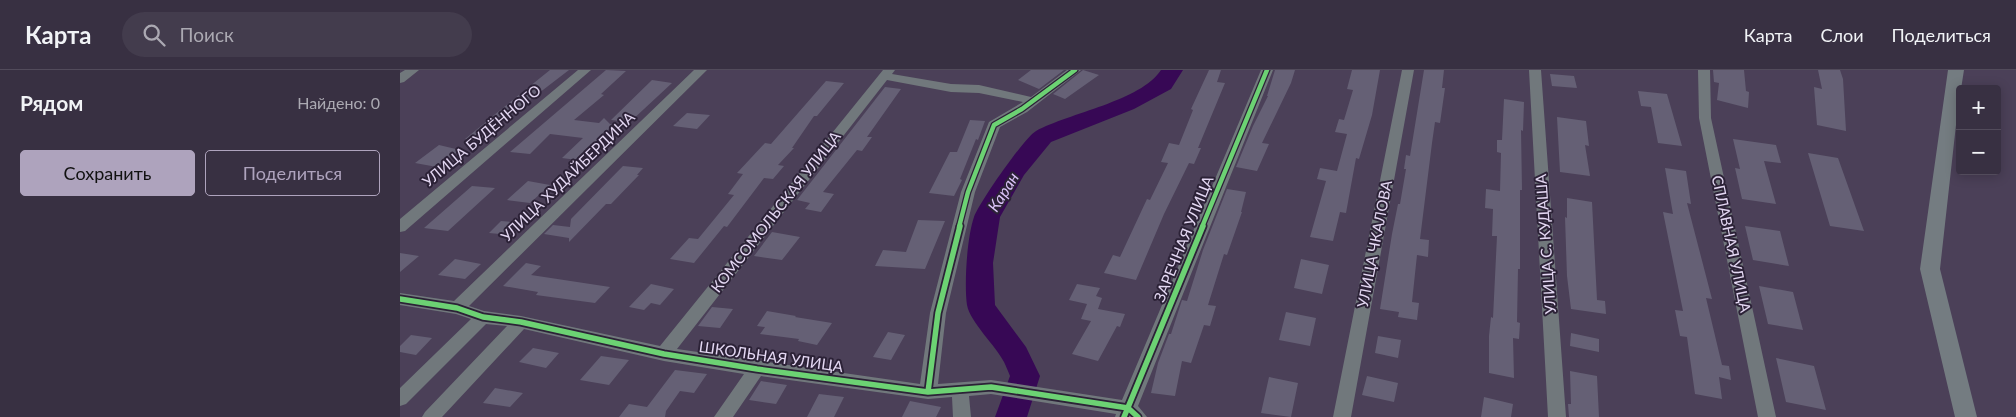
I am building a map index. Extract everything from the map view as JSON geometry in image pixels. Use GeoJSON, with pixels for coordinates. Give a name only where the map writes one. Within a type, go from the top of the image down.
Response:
{"type":"FeatureCollection","features":[{"type":"Feature","properties":{"kind":"main road"},"geometry":{"type":"LineString","coordinates":[[1956,70],[1930,269],[1966,417]]}},
{"type":"Feature","properties":{"kind":"street"},"geometry":{"type":"LineString","coordinates":[[400,79],[414,70]]}},
{"type":"Feature","properties":{"kind":"street","name":"УЛИЦА БУДЁННОГО"},"geometry":{"type":"LineString","coordinates":[[400,227],[585,70]]}},
{"type":"Feature","properties":{"kind":"street","name":"УЛИЦА ХУДАЙБЕРДИНА"},"geometry":{"type":"LineString","coordinates":[[457,308],[701,70]]}},
{"type":"Feature","properties":{"kind":"street"},"geometry":{"type":"LineString","coordinates":[[928,392],[938,313],[968,192],[994,126],[1076,70]]}},
{"type":"Feature","properties":{"kind":"street","name":"ЗАРЕЧНАЯ УЛИЦА"},"geometry":{"type":"LineString","coordinates":[[1130,414],[1267,70]]}},
{"type":"Feature","properties":{"kind":"street","name":"УЛИЦА ЧКАЛОВА"},"geometry":{"type":"LineString","coordinates":[[1342,417],[1408,70]]}},
{"type":"Feature","properties":{"kind":"street","name":"УЛИЦА С. КУДАША"},"geometry":{"type":"LineString","coordinates":[[1535,70],[1557,417]]}},
{"type":"Feature","properties":{"kind":"street","name":"СПЛАВНАЯ УЛИЦА"},"geometry":{"type":"LineString","coordinates":[[1704,70],[1705,118],[1767,417]]}},
{"type":"Feature","properties":{"kind":"street"},"geometry":{"type":"LineString","coordinates":[[886,73],[951,88],[979,89],[1033,101]]}},
{"type":"Feature","properties":{"kind":"street","name":"КОМСОМОЛЬСКАЯ УЛИЦА"},"geometry":{"type":"LineString","coordinates":[[664,354],[886,73]]}},
{"type":"Feature","properties":{"kind":"street","name":"ШКОЛЬНАЯ УЛИЦА"},"geometry":{"type":"LineString","coordinates":[[400,299],[457,308],[483,317],[521,322],[664,354],[757,369],[928,392],[960,391],[991,387],[1055,397],[1130,414]]}},
{"type":"Feature","properties":{"kind":"street"},"geometry":{"type":"LineString","coordinates":[[400,399],[483,317]]}},
{"type":"Feature","properties":{"kind":"street"},"geometry":{"type":"LineString","coordinates":[[431,417],[521,322]]}},
{"type":"Feature","properties":{"kind":"street"},"geometry":{"type":"LineString","coordinates":[[723,417],[757,369]]}},
{"type":"Feature","properties":{"kind":"street"},"geometry":{"type":"LineString","coordinates":[[960,391],[962,417]]}},
{"type":"Feature","properties":{"kind":"building"},"geometry":{"type":"Polygon","coordinates":[[[550,70],[569,70],[500,123],[503,124],[483,141],[465,139],[486,122],[492,123],[489,119],[550,70]]]}},
{"type":"Feature","properties":{"kind":"building"},"geometry":{"type":"Polygon","coordinates":[[[606,70],[626,71],[601,94],[604,95],[574,120],[599,123],[604,118],[613,125],[588,150],[596,151],[585,161],[562,158],[583,138],[550,134],[530,154],[510,152],[606,70]]]}},
{"type":"Feature","properties":{"kind":"building"},"geometry":{"type":"Polygon","coordinates":[[[1031,70],[1064,70],[1039,89],[1018,80],[1031,70]]]}},
{"type":"Feature","properties":{"kind":"building"},"geometry":{"type":"Polygon","coordinates":[[[1083,70],[1099,75],[1065,99],[1053,94],[1083,70]]]}},
{"type":"Feature","properties":{"kind":"building"},"geometry":{"type":"Polygon","coordinates":[[[1209,70],[1221,70],[1217,82],[1225,83],[1198,148],[1201,148],[1194,164],[1189,163],[1164,214],[1136,280],[1104,273],[1113,255],[1120,257],[1147,199],[1150,200],[1168,163],[1161,162],[1169,143],[1179,145],[1193,110],[1191,109],[1209,70]]]}},
{"type":"Feature","properties":{"kind":"building"},"geometry":{"type":"Polygon","coordinates":[[[1275,70],[1295,70],[1291,83],[1262,143],[1269,144],[1257,171],[1236,167],[1268,96],[1275,70]]]}},
{"type":"Feature","properties":{"kind":"building"},"geometry":{"type":"Polygon","coordinates":[[[1352,70],[1380,70],[1372,115],[1359,159],[1356,158],[1346,213],[1340,212],[1333,241],[1310,237],[1326,181],[1317,179],[1320,168],[1337,171],[1347,134],[1335,132],[1339,119],[1344,120],[1353,90],[1347,89],[1352,70]]]}},
{"type":"Feature","properties":{"kind":"building"},"geometry":{"type":"Polygon","coordinates":[[[1424,70],[1444,70],[1442,88],[1445,88],[1440,123],[1435,122],[1420,239],[1429,240],[1428,257],[1417,255],[1412,302],[1419,303],[1417,320],[1398,317],[1399,312],[1380,309],[1392,234],[1398,204],[1400,204],[1406,169],[1404,169],[1406,155],[1410,156],[1424,70]]]}},
{"type":"Feature","properties":{"kind":"building"},"geometry":{"type":"Polygon","coordinates":[[[1713,70],[1744,70],[1746,91],[1749,92],[1748,108],[1717,100],[1719,83],[1714,82],[1713,70]]]}},
{"type":"Feature","properties":{"kind":"building"},"geometry":{"type":"Polygon","coordinates":[[[1818,70],[1840,70],[1843,79],[1846,131],[1817,125],[1814,87],[1822,89],[1818,70]]]}},
{"type":"Feature","properties":{"kind":"building"},"geometry":{"type":"Polygon","coordinates":[[[1550,74],[1574,76],[1577,88],[1552,86],[1550,74]]]}},
{"type":"Feature","properties":{"kind":"building"},"geometry":{"type":"Polygon","coordinates":[[[652,80],[672,83],[630,122],[611,120],[652,80]]]}},
{"type":"Feature","properties":{"kind":"building"},"geometry":{"type":"Polygon","coordinates":[[[826,81],[844,83],[817,116],[814,116],[792,148],[794,148],[778,165],[784,166],[773,179],[764,178],[727,227],[724,226],[694,263],[670,259],[689,238],[698,239],[734,195],[728,194],[743,174],[737,173],[765,143],[771,144],[826,81]]]}},
{"type":"Feature","properties":{"kind":"building"},"geometry":{"type":"Polygon","coordinates":[[[885,87],[901,89],[867,137],[872,137],[862,151],[857,150],[823,192],[834,194],[821,212],[805,209],[810,203],[797,200],[885,87]]]}},
{"type":"Feature","properties":{"kind":"building"},"geometry":{"type":"Polygon","coordinates":[[[1638,91],[1667,94],[1682,146],[1658,143],[1651,107],[1641,106],[1638,91]]]}},
{"type":"Feature","properties":{"kind":"building"},"geometry":{"type":"Polygon","coordinates":[[[1504,99],[1524,102],[1523,131],[1521,130],[1522,190],[1520,190],[1520,269],[1518,269],[1517,322],[1520,323],[1519,339],[1513,338],[1514,378],[1489,373],[1489,336],[1491,317],[1493,318],[1497,236],[1492,236],[1493,209],[1485,208],[1486,189],[1500,191],[1501,153],[1497,152],[1497,140],[1502,140],[1504,99]]]}},
{"type":"Feature","properties":{"kind":"building"},"geometry":{"type":"Polygon","coordinates":[[[687,113],[710,115],[697,129],[673,126],[687,113]]]}},
{"type":"Feature","properties":{"kind":"building"},"geometry":{"type":"Polygon","coordinates":[[[1557,117],[1586,121],[1589,146],[1585,145],[1590,176],[1560,172],[1557,117]]]}},
{"type":"Feature","properties":{"kind":"building"},"geometry":{"type":"Polygon","coordinates":[[[970,120],[985,121],[954,196],[929,193],[950,152],[957,152],[970,120]]]}},
{"type":"Feature","properties":{"kind":"building"},"geometry":{"type":"Polygon","coordinates":[[[1733,139],[1776,145],[1781,163],[1764,161],[1776,204],[1742,199],[1735,168],[1740,169],[1733,139]]]}},
{"type":"Feature","properties":{"kind":"building"},"geometry":{"type":"Polygon","coordinates":[[[439,145],[460,150],[437,167],[415,163],[439,145]]]}},
{"type":"Feature","properties":{"kind":"building"},"geometry":{"type":"Polygon","coordinates":[[[1808,153],[1838,158],[1864,231],[1830,226],[1808,153]]]}},
{"type":"Feature","properties":{"kind":"building"},"geometry":{"type":"Polygon","coordinates":[[[623,166],[643,168],[637,175],[639,175],[611,204],[606,204],[569,242],[569,238],[544,234],[553,225],[570,227],[571,219],[623,166]]]}},
{"type":"Feature","properties":{"kind":"building"},"geometry":{"type":"Polygon","coordinates":[[[1665,168],[1686,171],[1691,204],[1687,203],[1712,299],[1706,298],[1722,365],[1729,366],[1731,380],[1719,377],[1722,399],[1695,394],[1687,337],[1680,336],[1675,310],[1683,311],[1663,212],[1673,214],[1665,168]]]}},
{"type":"Feature","properties":{"kind":"building"},"geometry":{"type":"Polygon","coordinates":[[[528,181],[550,185],[530,203],[507,200],[528,181]]]}},
{"type":"Feature","properties":{"kind":"building"},"geometry":{"type":"Polygon","coordinates":[[[472,186],[495,188],[448,231],[424,228],[472,186]]]}},
{"type":"Feature","properties":{"kind":"building"},"geometry":{"type":"Polygon","coordinates":[[[1227,189],[1246,192],[1242,212],[1227,255],[1224,254],[1208,305],[1216,306],[1210,326],[1204,325],[1191,363],[1182,361],[1175,396],[1151,393],[1158,363],[1169,334],[1171,334],[1182,300],[1187,301],[1203,250],[1227,189]]]}},
{"type":"Feature","properties":{"kind":"building"},"geometry":{"type":"Polygon","coordinates":[[[1567,198],[1592,202],[1597,300],[1605,301],[1606,314],[1571,309],[1567,276],[1565,217],[1567,218],[1567,198]]]}},
{"type":"Feature","properties":{"kind":"building"},"geometry":{"type":"Polygon","coordinates":[[[918,220],[945,221],[925,269],[875,266],[883,250],[906,252],[918,220]]]}},
{"type":"Feature","properties":{"kind":"building"},"geometry":{"type":"Polygon","coordinates":[[[501,221],[523,223],[511,235],[489,233],[501,221]]]}},
{"type":"Feature","properties":{"kind":"building"},"geometry":{"type":"Polygon","coordinates":[[[1745,226],[1780,231],[1789,266],[1753,260],[1745,226]]]}},
{"type":"Feature","properties":{"kind":"building"},"geometry":{"type":"Polygon","coordinates":[[[772,232],[800,237],[782,260],[754,256],[772,232]]]}},
{"type":"Feature","properties":{"kind":"building"},"geometry":{"type":"Polygon","coordinates":[[[400,253],[419,256],[400,272],[400,253]]]}},
{"type":"Feature","properties":{"kind":"building"},"geometry":{"type":"Polygon","coordinates":[[[455,259],[481,264],[465,279],[438,275],[455,259]]]}},
{"type":"Feature","properties":{"kind":"building"},"geometry":{"type":"Polygon","coordinates":[[[1301,259],[1329,265],[1322,294],[1294,288],[1301,259]]]}},
{"type":"Feature","properties":{"kind":"building"},"geometry":{"type":"Polygon","coordinates":[[[526,263],[541,266],[531,275],[610,287],[595,303],[536,295],[538,292],[503,286],[526,263]]]}},
{"type":"Feature","properties":{"kind":"building"},"geometry":{"type":"Polygon","coordinates":[[[651,284],[674,289],[660,305],[651,303],[644,310],[629,307],[651,284]]]}},
{"type":"Feature","properties":{"kind":"building"},"geometry":{"type":"Polygon","coordinates":[[[1077,284],[1100,288],[1096,296],[1102,298],[1098,309],[1125,314],[1120,327],[1117,326],[1098,361],[1072,354],[1091,321],[1081,319],[1087,304],[1069,300],[1077,284]]]}},
{"type":"Feature","properties":{"kind":"building"},"geometry":{"type":"Polygon","coordinates":[[[1759,286],[1793,292],[1803,330],[1768,324],[1759,286]]]}},
{"type":"Feature","properties":{"kind":"building"},"geometry":{"type":"Polygon","coordinates":[[[712,307],[733,309],[720,328],[698,326],[712,307]]]}},
{"type":"Feature","properties":{"kind":"building"},"geometry":{"type":"Polygon","coordinates":[[[767,311],[832,323],[817,345],[798,341],[799,339],[760,334],[765,327],[757,326],[767,311]]]}},
{"type":"Feature","properties":{"kind":"building"},"geometry":{"type":"Polygon","coordinates":[[[1286,312],[1316,318],[1310,346],[1279,340],[1286,312]]]}},
{"type":"Feature","properties":{"kind":"building"},"geometry":{"type":"Polygon","coordinates":[[[888,332],[905,335],[891,360],[873,357],[888,332]]]}},
{"type":"Feature","properties":{"kind":"building"},"geometry":{"type":"Polygon","coordinates":[[[1571,333],[1599,339],[1599,352],[1570,346],[1571,333]]]}},
{"type":"Feature","properties":{"kind":"building"},"geometry":{"type":"Polygon","coordinates":[[[411,335],[432,338],[416,355],[400,352],[400,346],[411,335]]]}},
{"type":"Feature","properties":{"kind":"building"},"geometry":{"type":"Polygon","coordinates":[[[1378,336],[1401,340],[1398,358],[1375,353],[1378,336]]]}},
{"type":"Feature","properties":{"kind":"building"},"geometry":{"type":"Polygon","coordinates":[[[533,348],[559,353],[546,368],[519,362],[533,348]]]}},
{"type":"Feature","properties":{"kind":"building"},"geometry":{"type":"Polygon","coordinates":[[[601,356],[629,360],[609,385],[580,380],[601,356]]]}},
{"type":"Feature","properties":{"kind":"building"},"geometry":{"type":"Polygon","coordinates":[[[1776,358],[1814,366],[1826,410],[1786,402],[1776,358]]]}},
{"type":"Feature","properties":{"kind":"building"},"geometry":{"type":"Polygon","coordinates":[[[675,370],[707,374],[694,393],[680,391],[666,411],[665,417],[619,417],[629,404],[647,407],[675,370]]]}},
{"type":"Feature","properties":{"kind":"building"},"geometry":{"type":"Polygon","coordinates":[[[1570,371],[1597,376],[1599,417],[1569,417],[1568,404],[1571,404],[1570,371]]]}},
{"type":"Feature","properties":{"kind":"building"},"geometry":{"type":"Polygon","coordinates":[[[1367,376],[1398,383],[1394,402],[1362,395],[1367,376]]]}},
{"type":"Feature","properties":{"kind":"building"},"geometry":{"type":"Polygon","coordinates":[[[1269,377],[1298,383],[1291,417],[1261,413],[1269,377]]]}},
{"type":"Feature","properties":{"kind":"building"},"geometry":{"type":"Polygon","coordinates":[[[761,381],[787,385],[776,404],[749,400],[761,381]]]}},
{"type":"Feature","properties":{"kind":"building"},"geometry":{"type":"Polygon","coordinates":[[[495,388],[523,393],[510,407],[483,403],[495,388]]]}},
{"type":"Feature","properties":{"kind":"building"},"geometry":{"type":"Polygon","coordinates":[[[819,394],[844,397],[834,417],[807,417],[819,394]]]}},
{"type":"Feature","properties":{"kind":"building"},"geometry":{"type":"Polygon","coordinates":[[[1484,397],[1513,404],[1511,417],[1481,417],[1484,397]]]}},
{"type":"Feature","properties":{"kind":"building"},"geometry":{"type":"Polygon","coordinates":[[[910,401],[941,407],[936,417],[902,417],[910,401]]]}},
{"type":"Feature","properties":{"kind":"waterway","name":"Каран"},"geometry":{"type":"LineString","coordinates":[[1011,417],[1025,376],[1016,355],[999,334],[981,306],[980,263],[987,217],[1015,171],[1043,137],[1126,104],[1163,84],[1172,70]]}},
{"type":"Feature","properties":{"kind":"cycle path"},"geometry":{"type":"LineString","coordinates":[[928,392],[938,313],[968,192],[994,125],[1022,109],[1075,70]]}},
{"type":"Feature","properties":{"kind":"cycle path"},"geometry":{"type":"LineString","coordinates":[[1124,417],[1267,70]]}},
{"type":"Feature","properties":{"kind":"cycle path"},"geometry":{"type":"LineString","coordinates":[[400,299],[457,308],[483,317],[521,322],[664,354],[757,369],[928,392],[991,387],[1128,408],[1138,417]]}}]}
